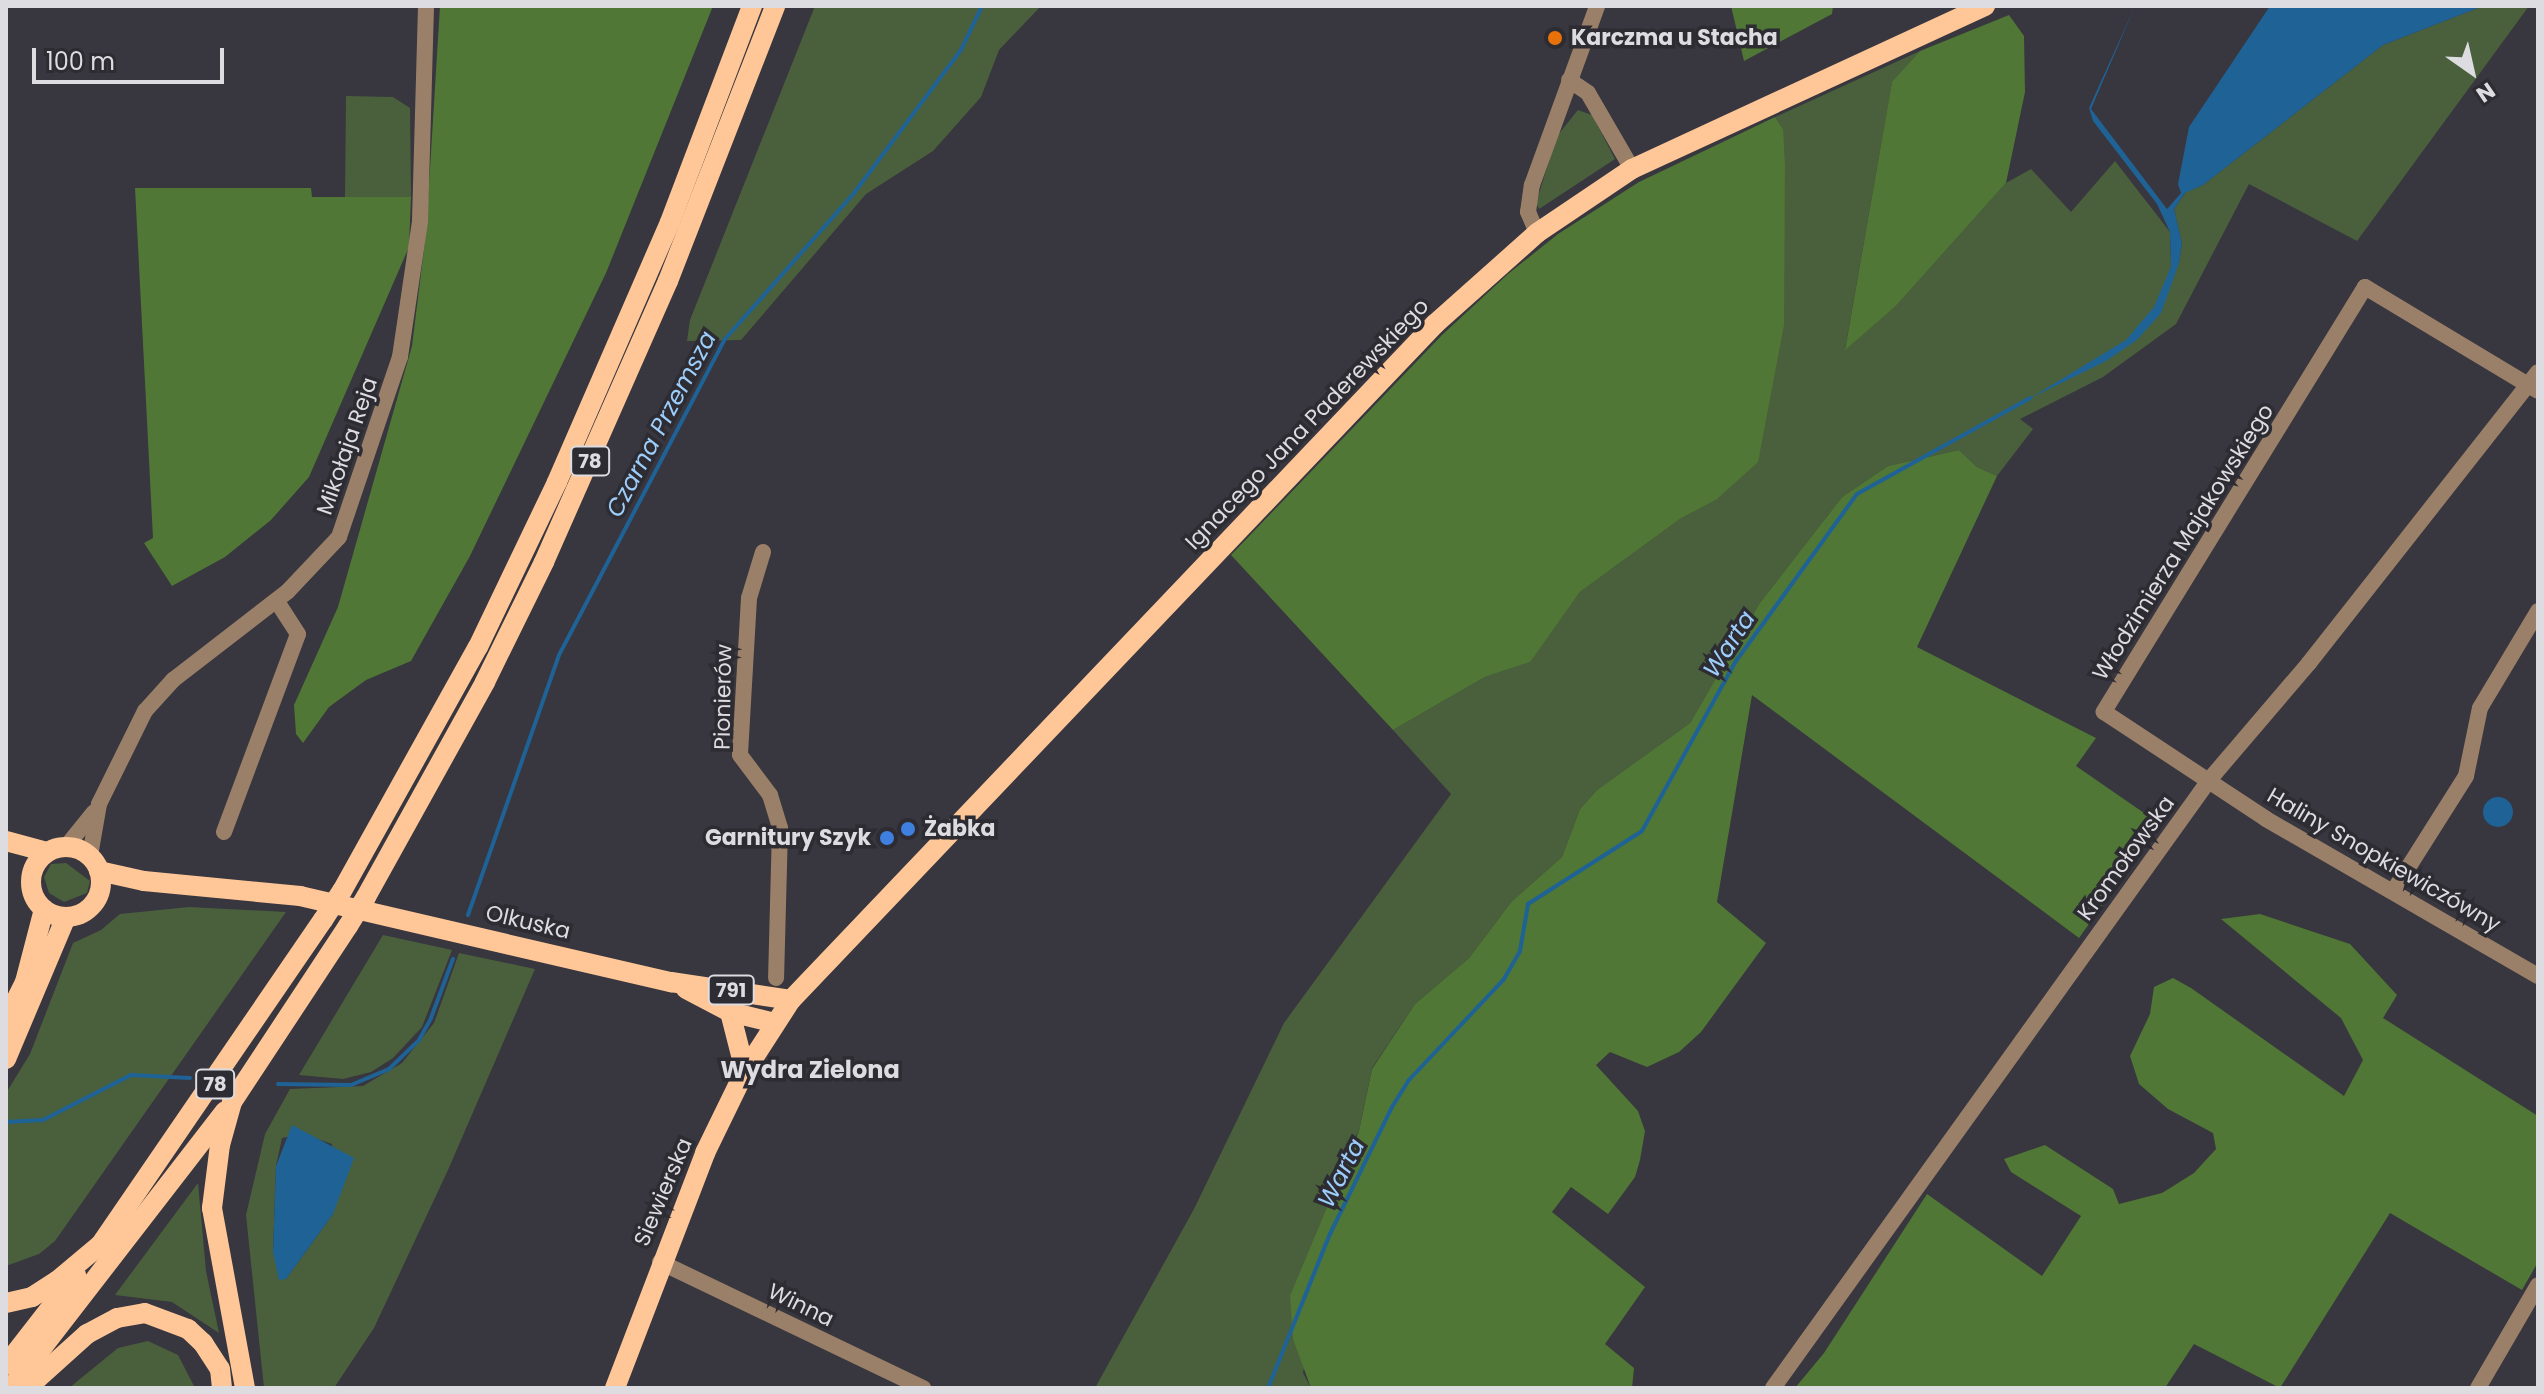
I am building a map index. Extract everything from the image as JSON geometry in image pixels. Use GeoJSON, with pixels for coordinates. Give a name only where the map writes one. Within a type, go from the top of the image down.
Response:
{"type":"FeatureCollection","features":[{"type":"Feature","properties":{"kind":"main road","name":"78"},"geometry":{"type":"LineString","coordinates":[[6,1365],[101,1244],[322,910],[342,891],[478,647],[557,482],[670,222],[752,6]]}},
{"type":"Feature","properties":{"kind":"main road","name":"78"},"geometry":{"type":"LineString","coordinates":[[11,1388],[232,1102],[348,926],[370,905],[550,549],[668,281],[775,6]]}},
{"type":"Feature","properties":{"kind":"main road","name":"Ignacego Jana Paderewskiego"},"geometry":{"type":"LineString","coordinates":[[775,1023],[791,1000],[1379,380],[1537,233],[1632,169],[1985,6]]}},
{"type":"Feature","properties":{"kind":"main road"},"geometry":{"type":"LineString","coordinates":[[6,841],[56,850],[94,864],[168,883]]}},
{"type":"Feature","properties":{"kind":"main road"},"geometry":{"type":"LineString","coordinates":[[6,848],[31,878],[32,893],[44,909],[66,917],[80,914],[98,897],[168,883]]}},
{"type":"Feature","properties":{"kind":"main road"},"geometry":{"type":"LineString","coordinates":[[31,878],[56,850]]}},
{"type":"Feature","properties":{"kind":"main road"},"geometry":{"type":"LineString","coordinates":[[94,864],[98,897]]}},
{"type":"Feature","properties":{"kind":"main road","name":"Olkuska"},"geometry":{"type":"LineString","coordinates":[[168,883],[236,887],[322,910],[370,905],[671,982],[791,1000]]}},
{"type":"Feature","properties":{"kind":"main road"},"geometry":{"type":"LineString","coordinates":[[6,1020],[25,982],[44,909]]}},
{"type":"Feature","properties":{"kind":"main road"},"geometry":{"type":"LineString","coordinates":[[6,1059],[66,917]]}},
{"type":"Feature","properties":{"kind":"main road","name":"Olkuska"},"geometry":{"type":"LineString","coordinates":[[671,982],[730,1012],[775,1023]]}},
{"type":"Feature","properties":{"kind":"main road"},"geometry":{"type":"LineString","coordinates":[[730,1012],[745,1071]]}},
{"type":"Feature","properties":{"kind":"main road","name":"Siewierska"},"geometry":{"type":"LineString","coordinates":[[615,1388],[660,1262],[745,1071],[775,1023]]}},
{"type":"Feature","properties":{"kind":"main road"},"geometry":{"type":"LineString","coordinates":[[232,1102],[213,1177],[212,1208],[245,1388]]}},
{"type":"Feature","properties":{"kind":"main road"},"geometry":{"type":"LineString","coordinates":[[6,1303],[32,1297],[57,1281],[101,1244]]}},
{"type":"Feature","properties":{"kind":"main road"},"geometry":{"type":"LineString","coordinates":[[27,1388],[87,1334],[117,1318],[145,1313],[188,1329],[203,1343],[220,1369],[222,1388]]}},
{"type":"Feature","properties":{"kind":"street","name":"Mikołaja Reja"},"geometry":{"type":"LineString","coordinates":[[56,850],[99,804],[128,739],[157,696],[276,600],[339,537],[400,357],[420,221],[426,6]]}},
{"type":"Feature","properties":{"kind":"street"},"geometry":{"type":"LineString","coordinates":[[1537,233],[1528,203],[1597,6]]}},
{"type":"Feature","properties":{"kind":"street"},"geometry":{"type":"LineString","coordinates":[[1569,80],[1588,93],[1632,169]]}},
{"type":"Feature","properties":{"kind":"street","name":"Włodzimierza Majakowskiego"},"geometry":{"type":"LineString","coordinates":[[2210,779],[2104,712],[2365,287],[2535,383]]}},
{"type":"Feature","properties":{"kind":"street","name":"Kromołowska"},"geometry":{"type":"LineString","coordinates":[[1773,1388],[2210,779],[2309,663],[2535,383]]}},
{"type":"Feature","properties":{"kind":"street","name":"Pionierów"},"geometry":{"type":"LineString","coordinates":[[763,552],[749,598],[740,755],[770,795],[780,828],[776,978]]}},
{"type":"Feature","properties":{"kind":"street"},"geometry":{"type":"LineString","coordinates":[[224,832],[298,634],[276,600]]}},
{"type":"Feature","properties":{"kind":"street"},"geometry":{"type":"LineString","coordinates":[[2394,890],[2466,776],[2480,708],[2538,611]]}},
{"type":"Feature","properties":{"kind":"street","name":"Haliny Snopkiewiczówny"},"geometry":{"type":"LineString","coordinates":[[2210,779],[2266,819],[2394,890],[2538,976]]}},
{"type":"Feature","properties":{"kind":"street","name":"Mikołaja Reja"},"geometry":{"type":"LineString","coordinates":[[94,864],[99,804]]}},
{"type":"Feature","properties":{"kind":"street","name":"Winna"},"geometry":{"type":"LineString","coordinates":[[660,1262],[923,1388]]}},
{"type":"Feature","properties":{"kind":"street"},"geometry":{"type":"LineString","coordinates":[[2478,1388],[2538,1285]]}},
{"type":"Feature","properties":{"kind":"green space"},"geometry":{"type":"Polygon","coordinates":[[[440,6],[713,6],[606,273],[470,556],[411,661],[366,680],[329,707],[303,743],[296,734],[294,705],[338,607],[412,346],[426,233],[440,6]]]}},
{"type":"Feature","properties":{"kind":"green space"},"geometry":{"type":"Polygon","coordinates":[[[815,6],[1041,6],[999,50],[981,97],[933,151],[866,194],[741,340],[687,341],[690,320],[815,6]]]}},
{"type":"Feature","properties":{"kind":"green space"},"geometry":{"type":"Polygon","coordinates":[[[1731,6],[1833,6],[1832,14],[1744,61],[1731,6]]]}},
{"type":"Feature","properties":{"kind":"green space"},"geometry":{"type":"Polygon","coordinates":[[[2483,6],[2529,6],[2357,241],[2249,184],[2176,324],[2103,377],[2020,419],[2033,429],[1997,476],[1977,467],[1959,450],[1888,466],[1842,497],[1759,604],[1690,723],[1597,790],[1580,809],[1562,857],[1512,901],[1469,958],[1415,1004],[1372,1068],[1359,1131],[1345,1154],[1303,1373],[1311,1388],[1095,1388],[1194,1209],[1284,1023],[1451,794],[1393,730],[1485,677],[1529,662],[1580,592],[1680,519],[1716,500],[1783,129],[1775,117],[1920,51],[1892,83],[1845,349],[1896,306],[2006,183],[2031,169],[2071,212],[2115,161],[2170,232],[2171,267],[2165,284],[2179,263],[2182,243],[2174,209],[2186,192],[2203,185],[2383,45],[2483,6]]]}},
{"type":"Feature","properties":{"kind":"green space"},"geometry":{"type":"Polygon","coordinates":[[[2009,15],[2024,36],[2025,92],[2006,183],[1896,306],[1845,350],[1892,82],[1920,51],[2009,15]]]}},
{"type":"Feature","properties":{"kind":"green space"},"geometry":{"type":"Polygon","coordinates":[[[346,96],[393,97],[410,108],[411,197],[345,197],[346,96]]]}},
{"type":"Feature","properties":{"kind":"green space"},"geometry":{"type":"Polygon","coordinates":[[[1578,110],[1592,115],[1615,159],[1539,209],[1536,203],[1557,136],[1578,110]]]}},
{"type":"Feature","properties":{"kind":"green space"},"geometry":{"type":"Polygon","coordinates":[[[1775,117],[1783,129],[1785,165],[1784,325],[1758,462],[1716,500],[1680,519],[1580,592],[1530,662],[1485,677],[1393,730],[1231,555],[1442,335],[1508,274],[1558,234],[1639,182],[1775,117]]]}},
{"type":"Feature","properties":{"kind":"green space"},"geometry":{"type":"Polygon","coordinates":[[[135,188],[311,188],[312,197],[411,197],[409,247],[309,477],[271,520],[225,557],[172,586],[144,543],[153,538],[135,188]]]}},
{"type":"Feature","properties":{"kind":"green space"},"geometry":{"type":"Polygon","coordinates":[[[1959,450],[1977,467],[1997,476],[1917,647],[2096,738],[2076,766],[2160,824],[2079,938],[1752,695],[1717,902],[1766,943],[1701,1032],[1679,1052],[1647,1067],[1610,1052],[1596,1065],[1638,1111],[1645,1131],[1635,1177],[1608,1214],[1571,1187],[1552,1212],[1645,1287],[1605,1344],[1634,1368],[1632,1388],[1311,1388],[1293,1339],[1290,1296],[1359,1131],[1372,1069],[1415,1004],[1469,958],[1512,901],[1562,857],[1580,809],[1597,790],[1690,723],[1759,604],[1842,497],[1888,466],[1959,450]]]}},
{"type":"Feature","properties":{"kind":"green space"},"geometry":{"type":"Polygon","coordinates":[[[66,863],[90,881],[87,893],[64,902],[49,893],[44,877],[51,864],[66,863]]]}},
{"type":"Feature","properties":{"kind":"green space"},"geometry":{"type":"Polygon","coordinates":[[[189,907],[286,912],[55,1241],[39,1254],[6,1266],[6,1093],[30,1054],[73,943],[101,930],[120,914],[189,907]]]}},
{"type":"Feature","properties":{"kind":"green space"},"geometry":{"type":"Polygon","coordinates":[[[2260,914],[2350,944],[2397,995],[2383,1018],[2538,1116],[2538,1262],[2522,1290],[2390,1213],[2280,1388],[2194,1344],[2165,1388],[1795,1388],[1824,1353],[1927,1194],[2042,1276],[2081,1216],[2011,1172],[2004,1159],[2045,1145],[2113,1189],[2119,1204],[2162,1193],[2194,1173],[2216,1149],[2213,1133],[2168,1109],[2139,1084],[2130,1056],[2150,1014],[2154,987],[2173,978],[2191,988],[2344,1096],[2363,1060],[2341,1018],[2221,919],[2260,914]]]}},
{"type":"Feature","properties":{"kind":"green space"},"geometry":{"type":"Polygon","coordinates":[[[383,935],[452,950],[422,1027],[393,1058],[371,1072],[343,1079],[299,1075],[383,935]]]}},
{"type":"Feature","properties":{"kind":"green space"},"geometry":{"type":"Polygon","coordinates":[[[459,953],[535,969],[448,1170],[374,1328],[334,1388],[264,1388],[246,1215],[265,1134],[290,1089],[363,1086],[402,1063],[434,1023],[459,953]],[[303,1134],[282,1138],[276,1166],[273,1252],[286,1279],[333,1214],[332,1144],[303,1134]]]}},
{"type":"Feature","properties":{"kind":"green space"},"geometry":{"type":"Polygon","coordinates":[[[198,1183],[206,1271],[219,1333],[172,1302],[115,1295],[198,1183]]]}},
{"type":"Feature","properties":{"kind":"green space"},"geometry":{"type":"Polygon","coordinates":[[[148,1341],[178,1355],[195,1388],[69,1388],[118,1348],[148,1341]]]}},
{"type":"Feature","properties":{"kind":"water"},"geometry":{"type":"Polygon","coordinates":[[[2135,6],[2091,109],[2167,209],[2181,193],[2178,184],[2189,127],[2270,6],[2483,6],[2383,45],[2203,185],[2185,193],[2174,209],[2182,243],[2179,263],[2161,313],[2137,340],[2106,361],[2027,400],[2126,340],[2154,307],[2171,267],[2170,232],[2157,204],[2093,121],[2089,108],[2135,6]]]}},
{"type":"Feature","properties":{"kind":"water"},"geometry":{"type":"Polygon","coordinates":[[[2498,797],[2509,801],[2513,812],[2509,823],[2498,827],[2487,823],[2483,812],[2487,801],[2498,797]]]}},
{"type":"Feature","properties":{"kind":"water"},"geometry":{"type":"Polygon","coordinates":[[[292,1125],[354,1158],[333,1214],[286,1279],[279,1280],[273,1252],[276,1166],[292,1125]]]}},
{"type":"Feature","properties":{"kind":"waterway","name":"Czarna Przemsza"},"geometry":{"type":"LineString","coordinates":[[468,915],[559,655],[725,339],[854,193],[961,50],[982,6]]}},
{"type":"Feature","properties":{"kind":"waterway","name":"Warta"},"geometry":{"type":"LineString","coordinates":[[1268,1388],[1330,1234],[1392,1107],[1408,1081],[1504,979],[1520,951],[1528,904],[1642,831],[1736,661],[1857,494],[2030,398]]}},
{"type":"Feature","properties":{"kind":"waterway","name":"Czarna Przemsza"},"geometry":{"type":"LineString","coordinates":[[278,1084],[351,1085],[389,1069],[419,1040],[431,1018],[453,959]]}},
{"type":"Feature","properties":{"kind":"waterway","name":"Czarna Przemsza"},"geometry":{"type":"LineString","coordinates":[[6,1122],[43,1120],[131,1075],[190,1078]]}},
{"type":"Feature","properties":{"kind":"place","name":"Karczma u Stacha"},"geometry":{"type":"Point","coordinates":[1555,38]}},
{"type":"Feature","properties":{"kind":"place","name":"Żabka"},"geometry":{"type":"Point","coordinates":[908,829]}},
{"type":"Feature","properties":{"kind":"place","name":"Garnitury Szyk"},"geometry":{"type":"Point","coordinates":[887,838]}},
{"type":"Feature","properties":{"kind":"district","name":"Wydra Zielona"},"geometry":{"type":"Point","coordinates":[810,1070]}}]}
